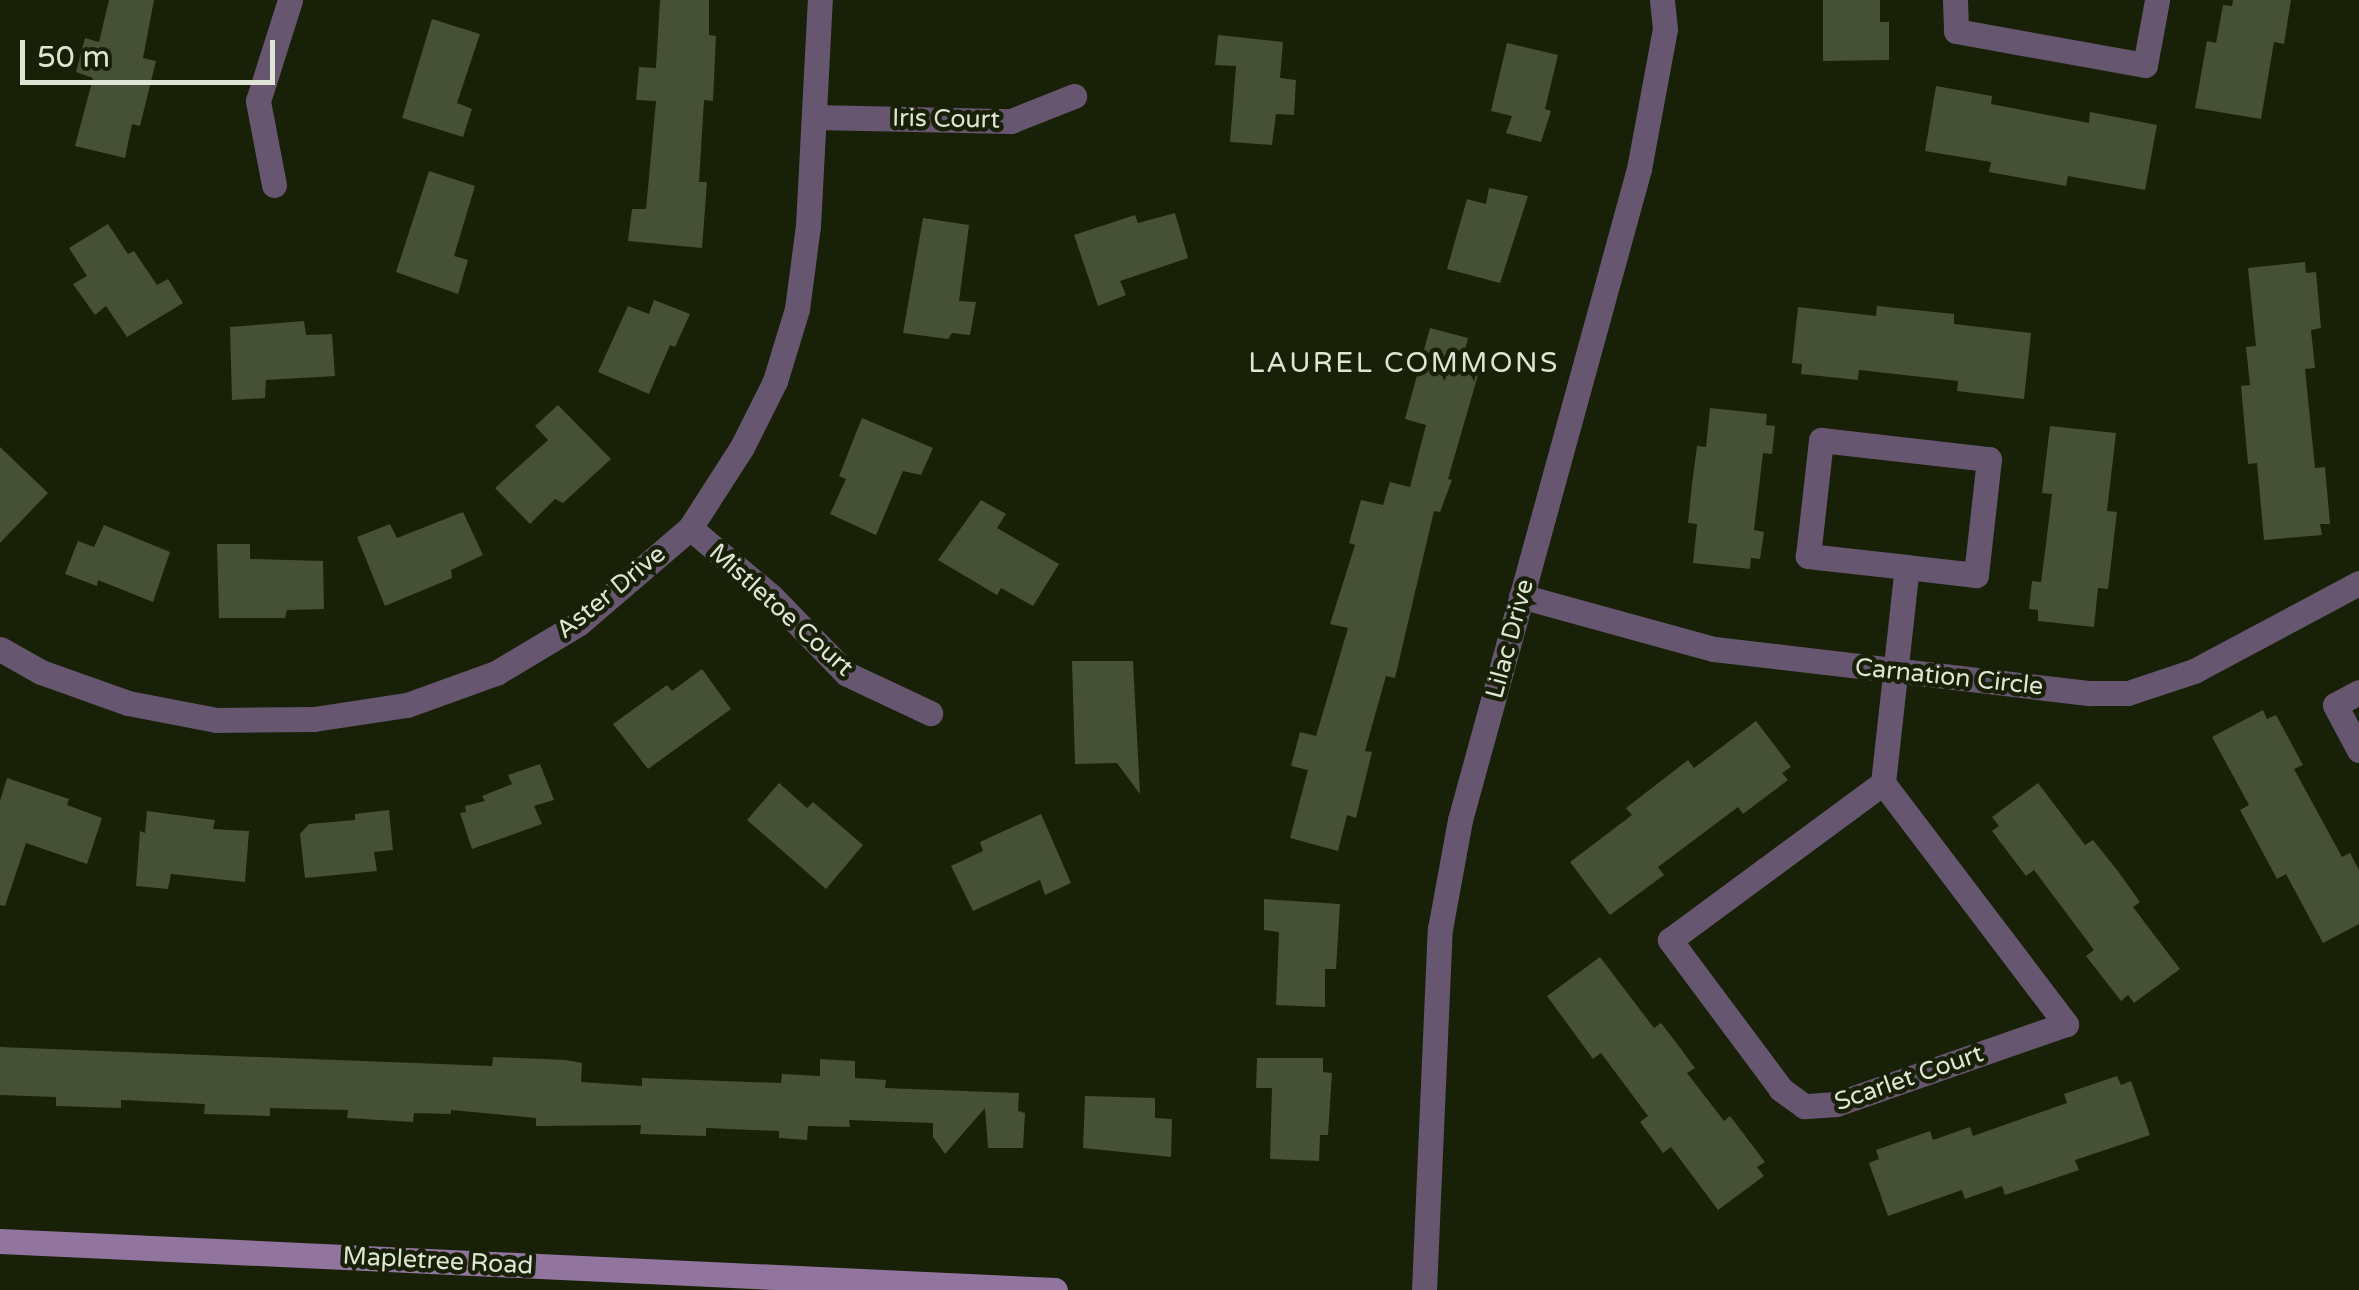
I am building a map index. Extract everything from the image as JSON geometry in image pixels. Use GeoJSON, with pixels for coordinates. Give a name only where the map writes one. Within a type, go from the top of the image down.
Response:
{"type":"FeatureCollection","features":[{"type":"Feature","properties":{"kind":"street"},"geometry":{"type":"LineString","coordinates":[[274,185],[258,101],[290,0]]}},
{"type":"Feature","properties":{"kind":"street","name":"Aster Drive"},"geometry":{"type":"LineString","coordinates":[[0,649],[42,672],[128,704],[216,720],[314,719],[406,705],[496,673],[578,624],[690,528],[742,447],[780,363],[796,309],[806,243],[820,0]]}},
{"type":"Feature","properties":{"kind":"street","name":"Lilac Drive"},"geometry":{"type":"LineString","coordinates":[[1424,1290],[1440,929],[1460,820],[1639,168],[1665,28],[1662,0]]}},
{"type":"Feature","properties":{"kind":"street"},"geometry":{"type":"LineString","coordinates":[[1955,0],[1956,32],[2145,65],[2156,0]]}},
{"type":"Feature","properties":{"kind":"street","name":"Iris Court"},"geometry":{"type":"LineString","coordinates":[[814,117],[1012,121],[1074,96]]}},
{"type":"Feature","properties":{"kind":"street"},"geometry":{"type":"LineString","coordinates":[[1821,440],[1989,459],[1976,575],[1907,567],[1808,556],[1821,440]]}},
{"type":"Feature","properties":{"kind":"street","name":"Mistletoe Court"},"geometry":{"type":"LineString","coordinates":[[690,528],[772,597],[847,674],[930,712]]}},
{"type":"Feature","properties":{"kind":"street"},"geometry":{"type":"LineString","coordinates":[[1883,782],[1907,567]]}},
{"type":"Feature","properties":{"kind":"street","name":"Carnation Circle"},"geometry":{"type":"LineString","coordinates":[[1522,596],[1714,649],[2090,692],[2128,692],[2194,671],[2359,583]]}},
{"type":"Feature","properties":{"kind":"street"},"geometry":{"type":"LineString","coordinates":[[2359,692],[2335,705],[2359,750]]}},
{"type":"Feature","properties":{"kind":"street","name":"Scarlet Court"},"geometry":{"type":"LineString","coordinates":[[1883,782],[2066,1024],[1836,1104],[1804,1106],[1782,1089],[1670,940],[1883,782]]}},
{"type":"Feature","properties":{"kind":"street","name":"Mapletree Road"},"geometry":{"type":"LineString","coordinates":[[0,1241],[1055,1290]]}},
{"type":"Feature","properties":{"kind":"building"},"geometry":{"type":"Polygon","coordinates":[[[109,0],[154,0],[143,58],[156,61],[140,126],[132,124],[125,158],[75,146],[93,78],[76,72],[85,38],[99,42],[109,0]]]}},
{"type":"Feature","properties":{"kind":"building"},"geometry":{"type":"Polygon","coordinates":[[[660,0],[709,0],[709,35],[716,36],[713,101],[704,100],[699,182],[707,182],[702,248],[628,241],[632,209],[646,209],[656,101],[636,100],[639,67],[656,68],[660,0]]]}},
{"type":"Feature","properties":{"kind":"building"},"geometry":{"type":"Polygon","coordinates":[[[1823,0],[1880,0],[1880,22],[1889,22],[1889,60],[1823,61],[1823,0]]]}},
{"type":"Feature","properties":{"kind":"building"},"geometry":{"type":"Polygon","coordinates":[[[2233,0],[2291,0],[2284,44],[2274,42],[2261,119],[2195,108],[2207,41],[2216,43],[2223,5],[2232,6],[2233,0]]]}},
{"type":"Feature","properties":{"kind":"building"},"geometry":{"type":"Polygon","coordinates":[[[432,19],[480,34],[457,103],[472,109],[463,137],[402,118],[432,19]]]}},
{"type":"Feature","properties":{"kind":"building"},"geometry":{"type":"Polygon","coordinates":[[[1218,35],[1283,42],[1280,78],[1296,80],[1294,115],[1276,114],[1272,145],[1230,142],[1236,66],[1215,65],[1218,35]]]}},
{"type":"Feature","properties":{"kind":"building"},"geometry":{"type":"Polygon","coordinates":[[[1507,43],[1558,55],[1545,109],[1551,111],[1541,142],[1506,133],[1512,116],[1491,111],[1507,43]]]}},
{"type":"Feature","properties":{"kind":"building"},"geometry":{"type":"Polygon","coordinates":[[[1936,86],[1992,96],[1991,104],[2089,123],[2090,112],[2157,125],[2145,190],[2068,176],[2066,186],[1989,172],[1991,162],[1925,151],[1936,86]]]}},
{"type":"Feature","properties":{"kind":"building"},"geometry":{"type":"Polygon","coordinates":[[[429,171],[475,186],[454,256],[468,260],[458,294],[396,272],[429,171]]]}},
{"type":"Feature","properties":{"kind":"building"},"geometry":{"type":"Polygon","coordinates":[[[1489,188],[1528,196],[1500,283],[1447,269],[1467,199],[1486,204],[1489,188]]]}},
{"type":"Feature","properties":{"kind":"building"},"geometry":{"type":"Polygon","coordinates":[[[1175,213],[1188,258],[1120,281],[1126,295],[1098,306],[1074,235],[1135,215],[1138,223],[1175,213]]]}},
{"type":"Feature","properties":{"kind":"building"},"geometry":{"type":"Polygon","coordinates":[[[923,218],[969,225],[959,301],[976,302],[970,335],[952,333],[948,339],[903,333],[923,218]]]}},
{"type":"Feature","properties":{"kind":"building"},"geometry":{"type":"Polygon","coordinates":[[[108,224],[128,254],[134,251],[157,285],[168,279],[183,303],[127,337],[106,306],[95,315],[73,284],[87,276],[69,248],[108,224]]]}},
{"type":"Feature","properties":{"kind":"building"},"geometry":{"type":"Polygon","coordinates":[[[2305,262],[2306,273],[2316,272],[2321,328],[2311,330],[2315,368],[2305,369],[2315,468],[2325,467],[2330,524],[2320,524],[2322,535],[2264,540],[2257,463],[2248,464],[2241,386],[2250,385],[2246,347],[2256,346],[2248,268],[2305,262]]]}},
{"type":"Feature","properties":{"kind":"building"},"geometry":{"type":"Polygon","coordinates":[[[654,300],[690,314],[675,347],[670,345],[649,394],[598,372],[628,306],[649,314],[654,300]]]}},
{"type":"Feature","properties":{"kind":"building"},"geometry":{"type":"Polygon","coordinates":[[[1877,306],[1954,314],[1954,324],[2031,333],[2024,399],[1957,391],[1958,381],[1859,370],[1858,380],[1801,374],[1802,364],[1792,363],[1798,307],[1876,316],[1877,306]]]}},
{"type":"Feature","properties":{"kind":"building"},"geometry":{"type":"Polygon","coordinates":[[[304,321],[306,335],[332,334],[335,376],[266,380],[265,398],[232,400],[230,327],[304,321]]]}},
{"type":"Feature","properties":{"kind":"building"},"geometry":{"type":"Polygon","coordinates":[[[1430,328],[1468,338],[1460,370],[1478,375],[1448,479],[1452,480],[1440,512],[1434,511],[1395,678],[1386,676],[1365,751],[1372,752],[1356,818],[1347,815],[1338,851],[1290,838],[1308,770],[1291,766],[1300,732],[1316,736],[1348,628],[1330,624],[1355,545],[1349,543],[1361,500],[1383,505],[1390,482],[1410,487],[1426,425],[1405,419],[1430,328]]]}},
{"type":"Feature","properties":{"kind":"building"},"geometry":{"type":"Polygon","coordinates":[[[558,405],[611,459],[563,503],[555,499],[530,524],[495,488],[548,440],[535,426],[558,405]]]}},
{"type":"Feature","properties":{"kind":"building"},"geometry":{"type":"Polygon","coordinates":[[[1710,408],[1767,414],[1766,425],[1775,426],[1772,454],[1763,453],[1754,530],[1764,532],[1760,559],[1751,558],[1750,569],[1693,563],[1697,524],[1688,523],[1692,484],[1697,446],[1706,447],[1710,408]]]}},
{"type":"Feature","properties":{"kind":"building"},"geometry":{"type":"Polygon","coordinates":[[[862,418],[933,448],[921,475],[903,471],[876,535],[830,514],[846,479],[839,476],[862,418]]]}},
{"type":"Feature","properties":{"kind":"building"},"geometry":{"type":"Polygon","coordinates":[[[2050,426],[2116,433],[2107,511],[2117,512],[2108,589],[2098,588],[2094,627],[2038,621],[2038,610],[2029,609],[2032,581],[2041,582],[2052,494],[2042,493],[2050,426]]]}},
{"type":"Feature","properties":{"kind":"building"},"geometry":{"type":"Polygon","coordinates":[[[0,447],[48,493],[0,543],[0,447]]]}},
{"type":"Feature","properties":{"kind":"building"},"geometry":{"type":"Polygon","coordinates":[[[981,500],[1006,514],[997,528],[1059,564],[1033,606],[1001,588],[997,595],[938,560],[981,500]]]}},
{"type":"Feature","properties":{"kind":"building"},"geometry":{"type":"Polygon","coordinates":[[[463,512],[483,555],[451,570],[452,578],[385,606],[357,537],[390,524],[397,538],[463,512]]]}},
{"type":"Feature","properties":{"kind":"building"},"geometry":{"type":"Polygon","coordinates":[[[104,525],[170,552],[153,602],[98,580],[97,586],[65,574],[78,541],[94,547],[104,525]]]}},
{"type":"Feature","properties":{"kind":"building"},"geometry":{"type":"Polygon","coordinates":[[[217,544],[250,544],[250,559],[323,561],[324,609],[287,610],[285,618],[219,618],[217,544]]]}},
{"type":"Feature","properties":{"kind":"building"},"geometry":{"type":"Polygon","coordinates":[[[1072,661],[1133,661],[1140,794],[1117,763],[1075,764],[1072,661]]]}},
{"type":"Feature","properties":{"kind":"building"},"geometry":{"type":"Polygon","coordinates":[[[702,669],[731,709],[648,769],[613,724],[667,685],[672,691],[702,669]]]}},
{"type":"Feature","properties":{"kind":"building"},"geometry":{"type":"Polygon","coordinates":[[[2263,710],[2267,719],[2276,715],[2303,765],[2294,769],[2342,857],[2350,853],[2359,870],[2359,924],[2323,943],[2286,874],[2277,879],[2240,810],[2249,805],[2212,737],[2263,710]]]}},
{"type":"Feature","properties":{"kind":"building"},"geometry":{"type":"Polygon","coordinates":[[[1756,721],[1791,767],[1782,773],[1788,780],[1743,814],[1738,807],[1658,867],[1664,875],[1610,915],[1570,862],[1632,815],[1626,808],[1688,760],[1694,768],[1756,721]]]}},
{"type":"Feature","properties":{"kind":"building"},"geometry":{"type":"Polygon","coordinates":[[[540,764],[554,800],[534,806],[542,824],[472,849],[460,813],[466,812],[465,806],[485,801],[482,796],[512,784],[508,775],[540,764]]]}},
{"type":"Feature","properties":{"kind":"building"},"geometry":{"type":"Polygon","coordinates":[[[7,778],[69,799],[67,805],[102,818],[87,864],[26,843],[5,906],[0,905],[0,801],[7,778]]]}},
{"type":"Feature","properties":{"kind":"building"},"geometry":{"type":"Polygon","coordinates":[[[779,783],[807,808],[813,802],[863,845],[826,889],[747,820],[779,783]]]}},
{"type":"Feature","properties":{"kind":"building"},"geometry":{"type":"Polygon","coordinates":[[[2038,783],[2085,845],[2093,840],[2117,870],[2140,902],[2133,907],[2180,969],[2134,1003],[2128,995],[2121,1001],[2086,956],[2094,950],[2034,870],[2026,876],[1992,831],[1999,826],[1992,817],[2038,783]]]}},
{"type":"Feature","properties":{"kind":"building"},"geometry":{"type":"Polygon","coordinates":[[[389,810],[393,850],[374,852],[377,871],[305,878],[300,834],[309,824],[355,820],[355,814],[389,810]]]}},
{"type":"Feature","properties":{"kind":"building"},"geometry":{"type":"Polygon","coordinates":[[[147,811],[215,820],[213,829],[249,831],[245,882],[171,874],[168,889],[136,886],[140,831],[145,833],[147,811]]]}},
{"type":"Feature","properties":{"kind":"building"},"geometry":{"type":"Polygon","coordinates":[[[1041,814],[1071,883],[1045,895],[1040,880],[973,911],[951,866],[983,851],[980,842],[1041,814]]]}},
{"type":"Feature","properties":{"kind":"building"},"geometry":{"type":"Polygon","coordinates":[[[1264,899],[1340,904],[1336,969],[1325,969],[1325,1007],[1276,1005],[1279,932],[1264,930],[1264,899]]]}},
{"type":"Feature","properties":{"kind":"building"},"geometry":{"type":"Polygon","coordinates":[[[1600,957],[1654,1028],[1661,1023],[1678,1045],[1695,1068],[1687,1073],[1724,1121],[1730,1116],[1765,1162],[1757,1167],[1764,1176],[1718,1210],[1671,1147],[1663,1153],[1640,1122],[1648,1116],[1601,1053],[1593,1059],[1547,996],[1600,957]]]}},
{"type":"Feature","properties":{"kind":"building"},"geometry":{"type":"Polygon","coordinates":[[[0,1047],[492,1066],[493,1057],[566,1060],[582,1063],[581,1082],[642,1086],[642,1078],[781,1083],[782,1074],[820,1076],[820,1059],[855,1061],[855,1078],[886,1080],[885,1088],[1019,1093],[1018,1111],[1025,1113],[1023,1148],[988,1148],[985,1108],[945,1154],[933,1137],[933,1123],[849,1120],[850,1127],[808,1126],[807,1140],[779,1138],[779,1131],[706,1128],[706,1136],[640,1134],[641,1125],[536,1126],[536,1118],[451,1110],[451,1114],[414,1113],[413,1122],[347,1118],[348,1110],[270,1108],[270,1116],[204,1114],[205,1104],[121,1100],[121,1108],[56,1106],[56,1097],[0,1095],[0,1047]]]}},
{"type":"Feature","properties":{"kind":"building"},"geometry":{"type":"Polygon","coordinates":[[[1257,1058],[1323,1058],[1323,1072],[1332,1073],[1328,1135],[1320,1135],[1319,1161],[1270,1159],[1272,1088],[1256,1088],[1257,1058]]]}},
{"type":"Feature","properties":{"kind":"building"},"geometry":{"type":"Polygon","coordinates":[[[2117,1076],[2121,1085],[2131,1081],[2150,1135],[2075,1160],[2079,1170],[2005,1195],[2002,1186],[1965,1199],[1962,1190],[1888,1216],[1869,1163],[1879,1159],[1876,1150],[1930,1131],[1933,1140],[1970,1127],[1973,1136],[2067,1103],[2064,1094],[2117,1076]]]}},
{"type":"Feature","properties":{"kind":"building"},"geometry":{"type":"Polygon","coordinates":[[[1085,1096],[1155,1098],[1155,1118],[1172,1119],[1171,1157],[1083,1148],[1085,1096]]]}},
{"type":"Feature","properties":{"kind":"district","name":"LAUREL COMMONS"},"geometry":{"type":"Point","coordinates":[1404,363]}}]}
